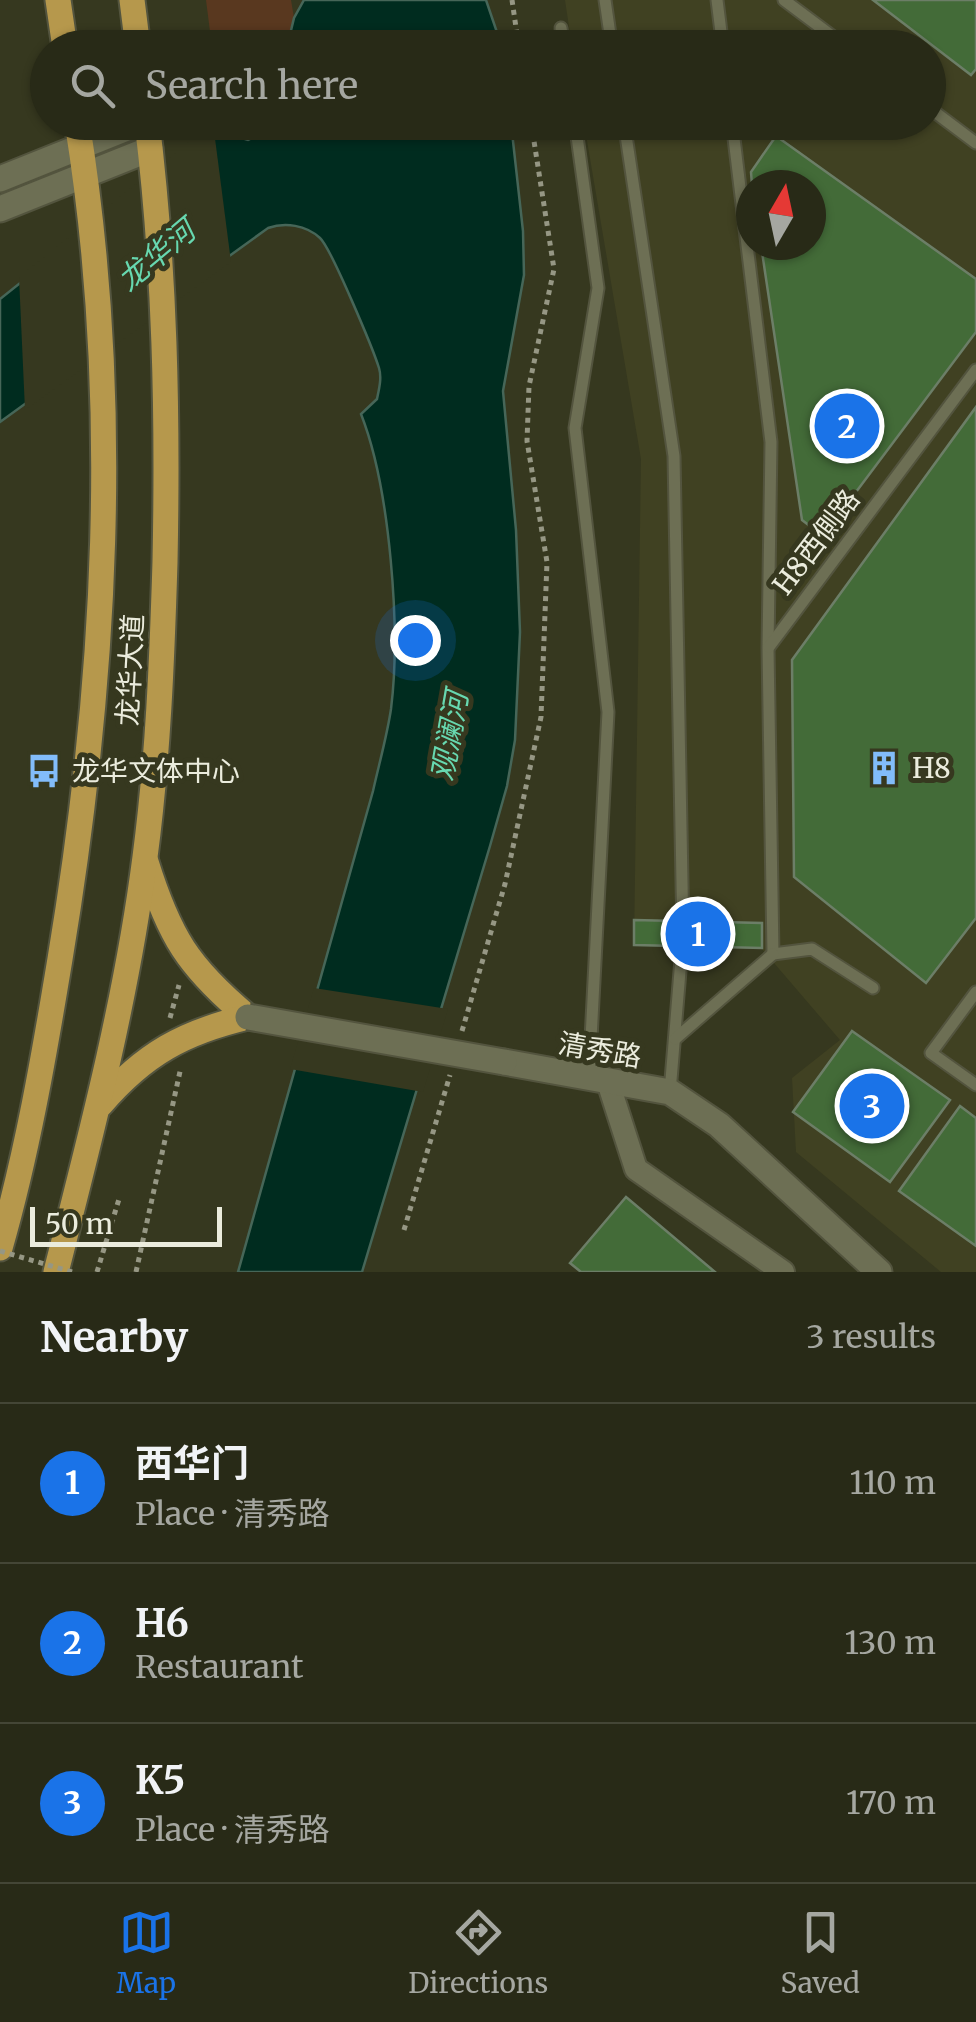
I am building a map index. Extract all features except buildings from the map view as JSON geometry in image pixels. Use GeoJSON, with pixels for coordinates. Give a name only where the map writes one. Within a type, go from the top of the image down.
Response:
{"type":"FeatureCollection","features":[{"type":"Feature","properties":{"kind":"main road"},"geometry":{"type":"LineString","coordinates":[[58,0],[62,30]]}},
{"type":"Feature","properties":{"kind":"main road"},"geometry":{"type":"LineString","coordinates":[[132,0],[136,30]]}},
{"type":"Feature","properties":{"kind":"main road","name":"龙华大道"},"geometry":{"type":"LineString","coordinates":[[0,1249],[33,1110],[72,887],[89,753],[105,530],[99,321],[92,223],[79,140]]}},
{"type":"Feature","properties":{"kind":"main road","name":"龙华大道"},"geometry":{"type":"LineString","coordinates":[[56,1272],[121,999],[145,857],[158,729],[168,410],[166,329],[148,140]]}},
{"type":"Feature","properties":{"kind":"main road"},"geometry":{"type":"LineString","coordinates":[[145,857],[166,921],[178,943],[194,967],[248,1017]]}},
{"type":"Feature","properties":{"kind":"main road"},"geometry":{"type":"LineString","coordinates":[[98,1108],[138,1065],[159,1050],[204,1028],[248,1017]]}},
{"type":"Feature","properties":{"kind":"street"},"geometry":{"type":"LineString","coordinates":[[0,179],[69,140]]}},
{"type":"Feature","properties":{"kind":"street"},"geometry":{"type":"LineString","coordinates":[[0,209],[150,150]]}},
{"type":"Feature","properties":{"kind":"street","name":"清秀路"},"geometry":{"type":"LineString","coordinates":[[248,1017],[670,1092],[719,1125],[879,1272]]}},
{"type":"Feature","properties":{"kind":"street"},"geometry":{"type":"LineString","coordinates":[[599,1081],[636,1169],[783,1272]]}},
{"type":"Feature","properties":{"kind":"lane"},"geometry":{"type":"LineString","coordinates":[[605,0],[609,30]]}},
{"type":"Feature","properties":{"kind":"lane"},"geometry":{"type":"LineString","coordinates":[[718,0],[721,30]]}},
{"type":"Feature","properties":{"kind":"lane"},"geometry":{"type":"LineString","coordinates":[[784,0],[824,30]]}},
{"type":"Feature","properties":{"kind":"lane"},"geometry":{"type":"LineString","coordinates":[[946,119],[975,139]]}},
{"type":"Feature","properties":{"kind":"lane"},"geometry":{"type":"LineString","coordinates":[[577,140],[598,288],[575,428],[608,712],[599,1081]]}},
{"type":"Feature","properties":{"kind":"lane"},"geometry":{"type":"LineString","coordinates":[[627,140],[674,456],[683,935],[670,1092]]}},
{"type":"Feature","properties":{"kind":"lane"},"geometry":{"type":"LineString","coordinates":[[734,140],[771,442],[768,648],[772,954]]}},
{"type":"Feature","properties":{"kind":"lane","name":"H8西側路"},"geometry":{"type":"LineString","coordinates":[[768,648],[976,370]]}},
{"type":"Feature","properties":{"kind":"lane"},"geometry":{"type":"LineString","coordinates":[[675,1039],[772,954],[812,948],[872,988]]}},
{"type":"Feature","properties":{"kind":"lane"},"geometry":{"type":"LineString","coordinates":[[976,992],[931,1053],[976,1085]]}},
{"type":"Feature","properties":{"kind":"path"},"geometry":{"type":"LineString","coordinates":[[512,0],[516,30]]}},
{"type":"Feature","properties":{"kind":"path"},"geometry":{"type":"LineString","coordinates":[[457,1048],[505,884],[541,718],[546,562],[527,441],[529,386],[554,269],[534,140]]}},
{"type":"Feature","properties":{"kind":"path"},"geometry":{"type":"LineString","coordinates":[[168,1025],[180,982]]}},
{"type":"Feature","properties":{"kind":"path"},"geometry":{"type":"LineString","coordinates":[[404,1230],[452,1066]]}},
{"type":"Feature","properties":{"kind":"path"},"geometry":{"type":"LineString","coordinates":[[136,1272],[181,1067]]}},
{"type":"Feature","properties":{"kind":"path"},"geometry":{"type":"LineString","coordinates":[[97,1272],[119,1199]]}},
{"type":"Feature","properties":{"kind":"path"},"geometry":{"type":"LineString","coordinates":[[0,1249],[72,1272]]}},
{"type":"Feature","properties":{"kind":"shaded area"},"geometry":{"type":"Polygon","coordinates":[[[206,0],[291,0],[291,30],[210,30],[206,0]]]}},
{"type":"Feature","properties":{"kind":"shaded area"},"geometry":{"type":"Polygon","coordinates":[[[565,0],[976,0],[976,1272],[941,1272],[796,1152],[792,1078],[840,1040],[762,949],[634,945],[641,459],[587,140],[946,140],[946,30],[569,30],[565,0]]]}},
{"type":"Feature","properties":{"kind":"water"},"geometry":{"type":"Polygon","coordinates":[[[304,0],[486,0],[496,30],[291,30],[304,0]]]}},
{"type":"Feature","properties":{"kind":"water"},"geometry":{"type":"Polygon","coordinates":[[[200,140],[513,140],[524,275],[503,391],[516,530],[520,632],[515,740],[490,846],[362,1272],[238,1272],[373,791],[391,709],[395,640],[391,559],[379,480],[361,414],[377,399],[380,376],[375,357],[320,238],[308,230],[281,225],[268,228],[0,422],[0,299],[200,140]]]}},
{"type":"Feature","properties":{"kind":"pier"},"geometry":{"type":"Polygon","coordinates":[[[192,140],[215,140],[231,262],[25,410],[19,277],[192,140]]]}},
{"type":"Feature","properties":{"kind":"pier"},"geometry":{"type":"Polygon","coordinates":[[[314,988],[448,1009],[423,1092],[290,1069],[314,988]]]}},
{"type":"Feature","properties":{"kind":"place","name":"H6"},"geometry":{"type":"Point","coordinates":[847,426]}},
{"type":"Feature","properties":{"kind":"place","name":"H8"},"geometry":{"type":"Point","coordinates":[884,768]}},
{"type":"Feature","properties":{"kind":"place","name":"龙华文体中心"},"geometry":{"type":"Point","coordinates":[44,771]}},
{"type":"Feature","properties":{"kind":"place","name":"西华门"},"geometry":{"type":"Point","coordinates":[698,934]}},
{"type":"Feature","properties":{"kind":"place","name":"K5"},"geometry":{"type":"Point","coordinates":[872,1106]}},
{"type":"Feature","properties":{"kind":"water label","name":"龙华河"},"geometry":{"type":"Point","coordinates":[156,255]}},
{"type":"Feature","properties":{"kind":"water label","name":"观澜河"},"geometry":{"type":"Point","coordinates":[449,736]}}]}
